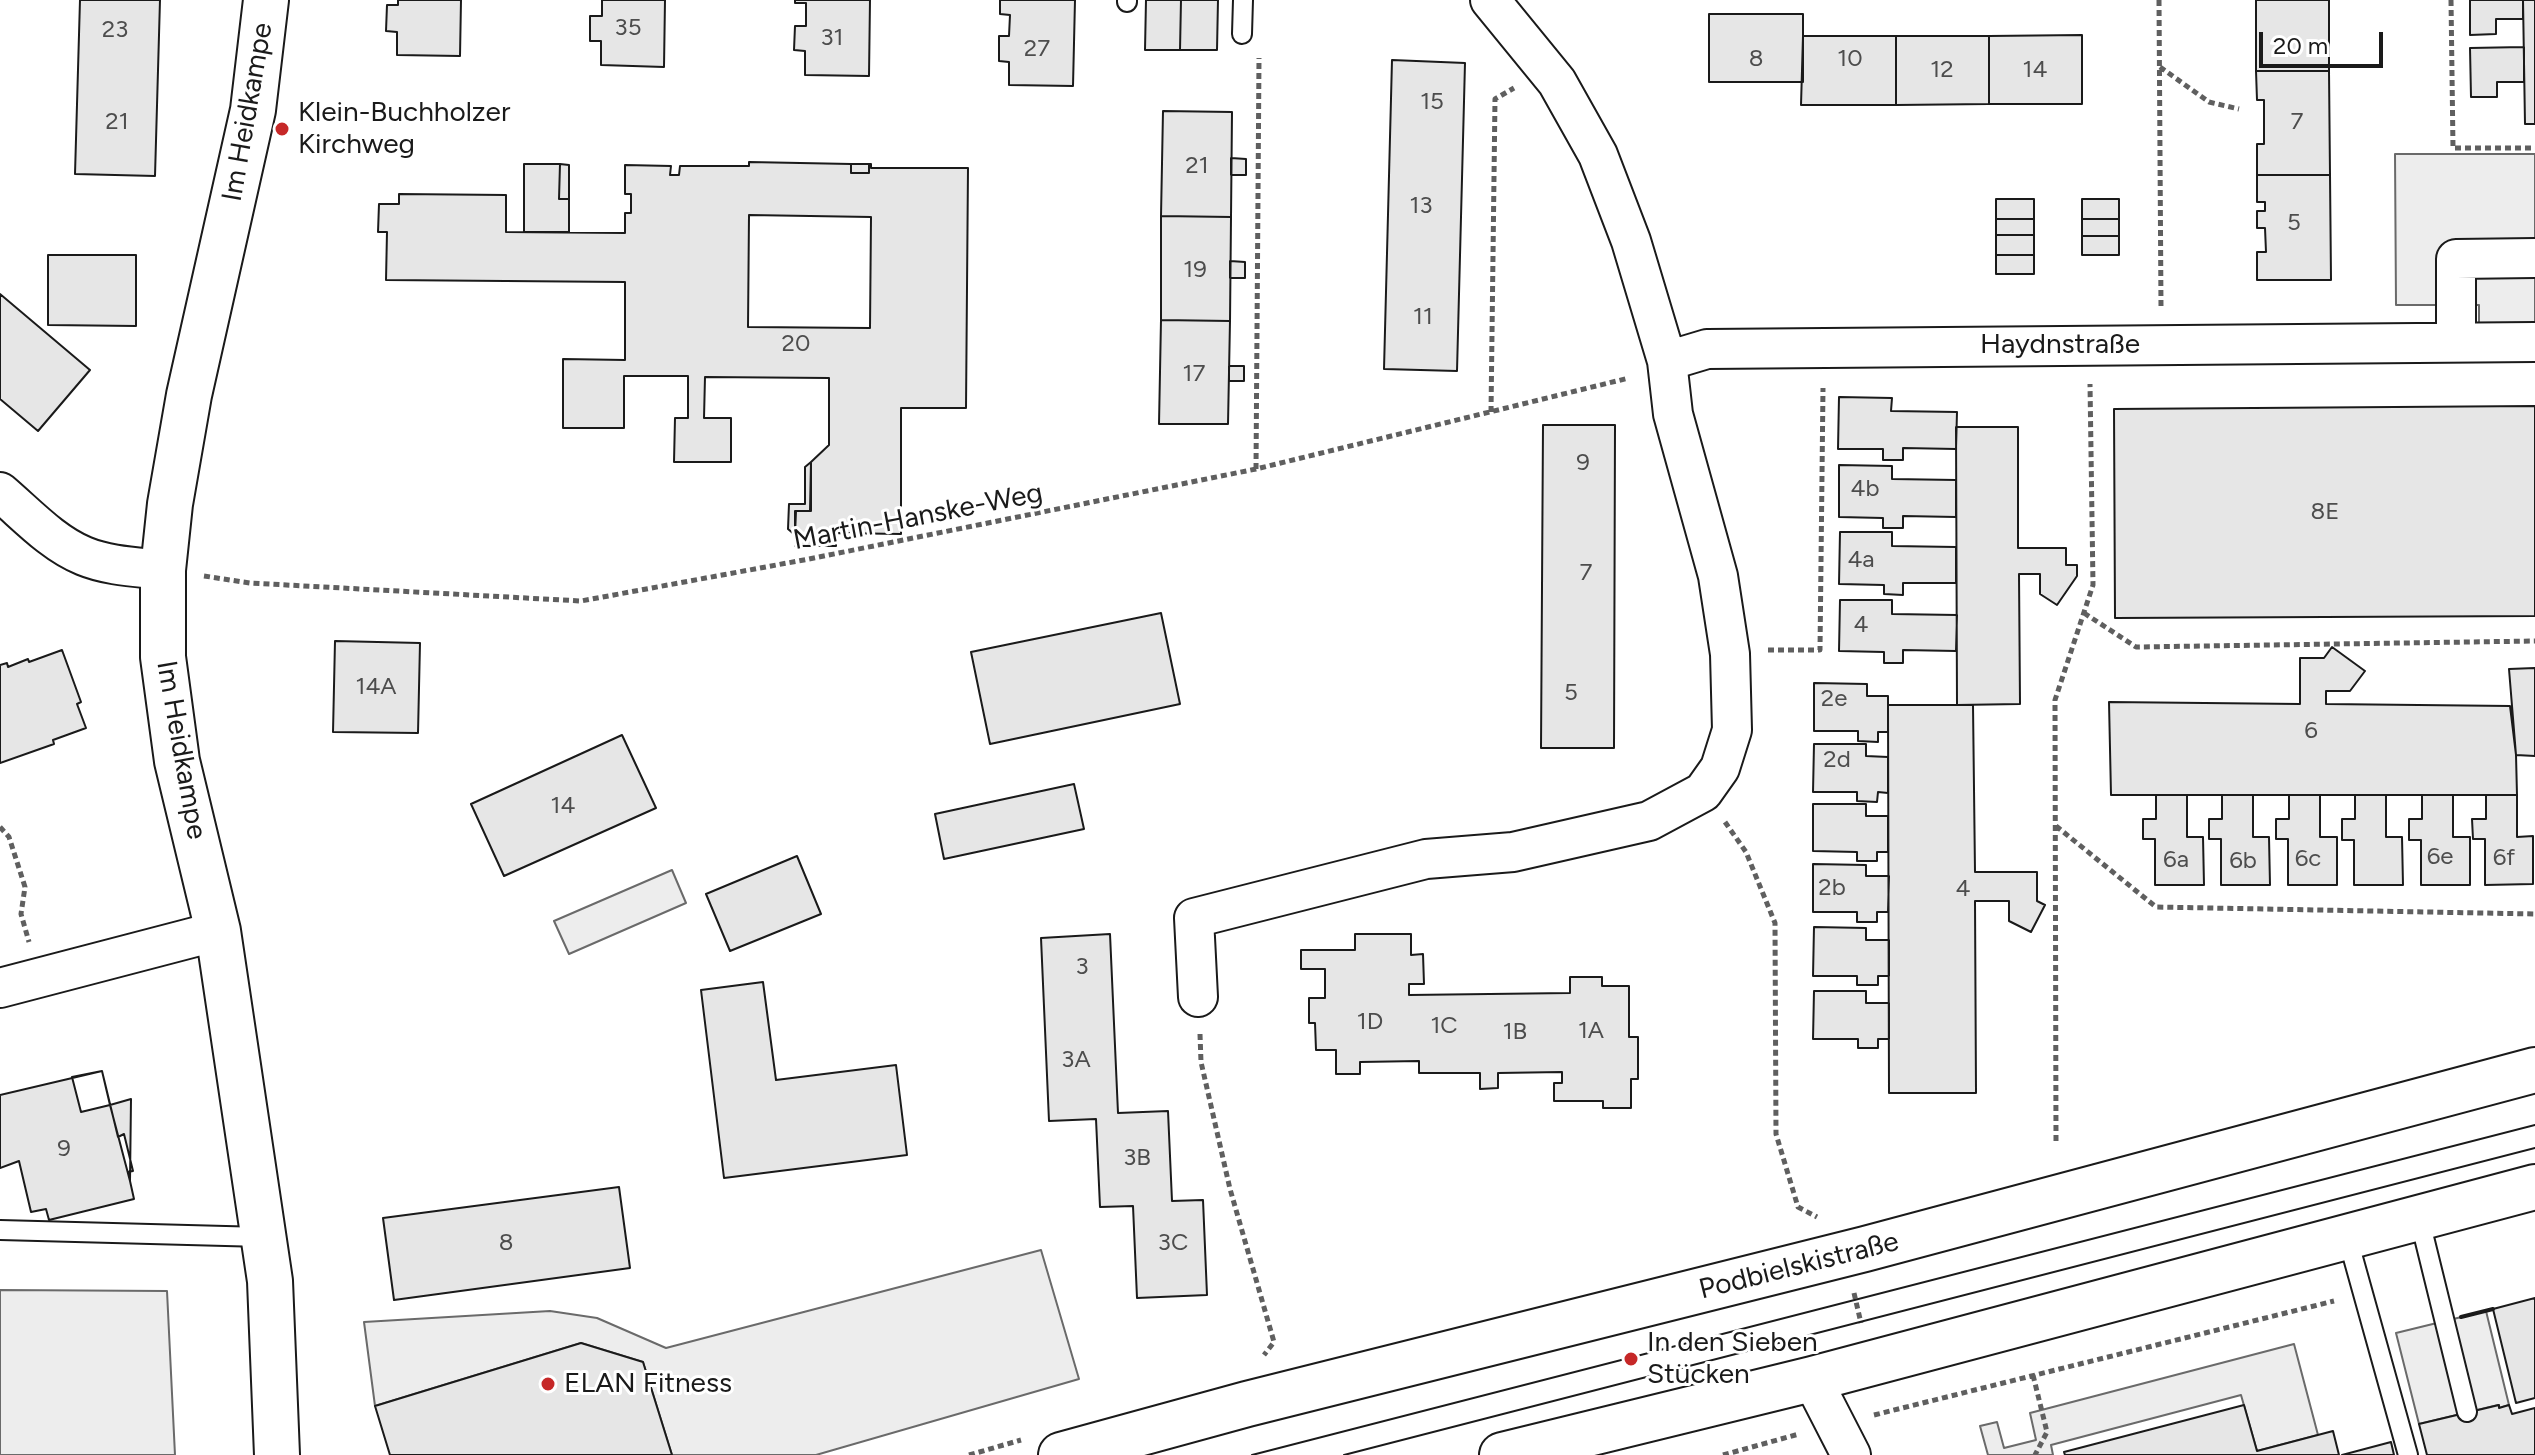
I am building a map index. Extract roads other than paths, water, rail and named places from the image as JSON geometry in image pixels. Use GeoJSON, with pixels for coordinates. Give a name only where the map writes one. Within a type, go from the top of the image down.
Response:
{"type":"FeatureCollection","features":[{"type":"Feature","properties":{"kind":"main road","name":"Im Heidkampe"},"geometry":{"type":"LineString","coordinates":[[266,0],[253,110],[189,395],[170,504],[163,570],[163,657],[177,761],[218,931],[270,1281],[277,1455]]}},
{"type":"Feature","properties":{"kind":"main road","name":"Podbielskistraße"},"geometry":{"type":"LineString","coordinates":[[1061,1455],[1247,1404],[1843,1255],[2535,1070]]}},
{"type":"Feature","properties":{"kind":"main road"},"geometry":{"type":"LineString","coordinates":[[1502,1455],[1812,1379],[2535,1187]]}},
{"type":"Feature","properties":{"kind":"street"},"geometry":{"type":"LineString","coordinates":[[1198,997],[1194,918],[1426,859],[1513,852],[1649,821],[1703,792],[1720,768],[1732,730],[1729,649],[1718,576],[1673,414],[1667,361],[1631,241],[1598,155],[1557,82],[1490,0]]}},
{"type":"Feature","properties":{"kind":"street"},"geometry":{"type":"LineString","coordinates":[[2456,341],[2456,259],[2535,258]]}},
{"type":"Feature","properties":{"kind":"street","name":"Haydnstraße"},"geometry":{"type":"LineString","coordinates":[[1667,361],[1707,349],[2535,342]]}},
{"type":"Feature","properties":{"kind":"street"},"geometry":{"type":"LineString","coordinates":[[0,492],[51,535],[83,556],[163,570]]}},
{"type":"Feature","properties":{"kind":"street"},"geometry":{"type":"LineString","coordinates":[[0,988],[218,931]]}},
{"type":"Feature","properties":{"kind":"street"},"geometry":{"type":"LineString","coordinates":[[1812,1379],[1851,1455]]}},
{"type":"Feature","properties":{"kind":"lane"},"geometry":{"type":"LineString","coordinates":[[1242,34],[1243,0]]}},
{"type":"Feature","properties":{"kind":"lane"},"geometry":{"type":"LineString","coordinates":[[2419,1217],[2467,1412]]}},
{"type":"Feature","properties":{"kind":"lane"},"geometry":{"type":"LineString","coordinates":[[0,1230],[263,1237]]}},
{"type":"Feature","properties":{"kind":"lane"},"geometry":{"type":"LineString","coordinates":[[2347,1236],[2408,1455]]}},
{"type":"Feature","properties":{"kind":"tram line"},"geometry":{"type":"LineString","coordinates":[[1252,1455],[2535,1125]]}},
{"type":"Feature","properties":{"kind":"tram line"},"geometry":{"type":"LineString","coordinates":[[1344,1455],[2535,1148]]}},
{"type":"Feature","properties":{"kind":"place","name":"Klein-Buchholzer Kirchweg"},"geometry":{"type":"Point","coordinates":[282,129]}},
{"type":"Feature","properties":{"kind":"place","name":"In den Sieben Stücken"},"geometry":{"type":"Point","coordinates":[1631,1359]}},
{"type":"Feature","properties":{"kind":"place","name":"ELAN Fitness"},"geometry":{"type":"Point","coordinates":[548,1384]}}]}
